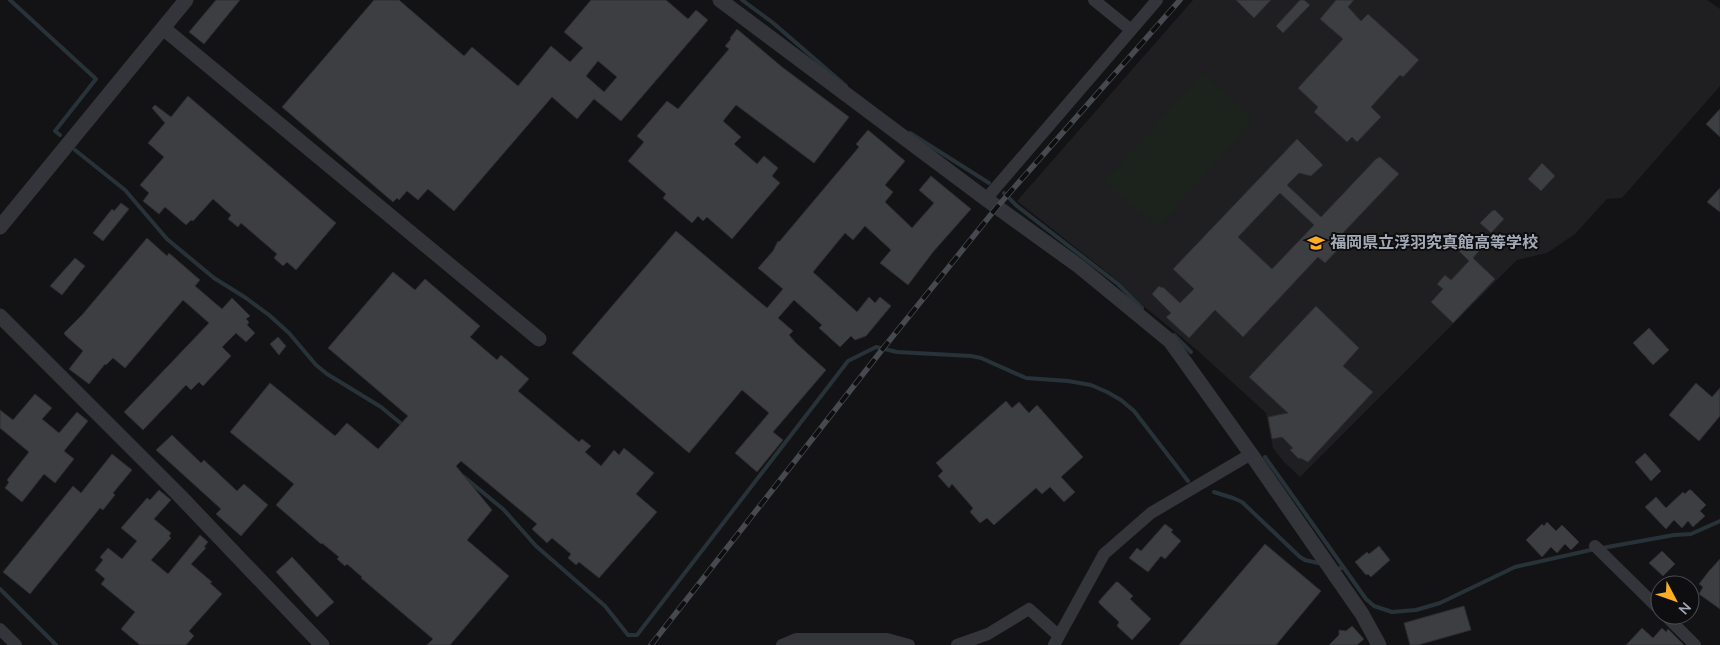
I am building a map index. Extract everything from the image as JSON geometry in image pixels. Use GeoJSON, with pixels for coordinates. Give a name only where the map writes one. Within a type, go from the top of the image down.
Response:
{"type":"FeatureCollection","features":[{"type":"Feature","properties":{"kind":"street"},"geometry":{"type":"LineString","coordinates":[[0,227],[186,0]]}},
{"type":"Feature","properties":{"kind":"street"},"geometry":{"type":"LineString","coordinates":[[720,0],[1080,267],[1170,341],[1362,614],[1378,645]]}},
{"type":"Feature","properties":{"kind":"street"},"geometry":{"type":"LineString","coordinates":[[1094,0],[1131,30]]}},
{"type":"Feature","properties":{"kind":"street"},"geometry":{"type":"LineString","coordinates":[[986,199],[1157,0]]}},
{"type":"Feature","properties":{"kind":"street"},"geometry":{"type":"LineString","coordinates":[[163,28],[539,339]]}},
{"type":"Feature","properties":{"kind":"street"},"geometry":{"type":"LineString","coordinates":[[0,316],[179,495],[322,645]]}},
{"type":"Feature","properties":{"kind":"street"},"geometry":{"type":"LineString","coordinates":[[957,645],[988,634],[1029,609],[1056,641],[1104,554],[1151,513],[1251,454]]}},
{"type":"Feature","properties":{"kind":"street"},"geometry":{"type":"LineString","coordinates":[[1598,549],[1650,600]]}},
{"type":"Feature","properties":{"kind":"street"},"geometry":{"type":"LineString","coordinates":[[1675,625],[1695,645]]}},
{"type":"Feature","properties":{"kind":"street"},"geometry":{"type":"LineString","coordinates":[[0,629],[16,645]]}},
{"type":"Feature","properties":{"kind":"street"},"geometry":{"type":"LineString","coordinates":[[782,645],[796,640],[888,639],[909,645]]}},
{"type":"Feature","properties":{"kind":"shaded area","name":"福岡県立浮羽究真館高等学校"},"geometry":{"type":"Polygon","coordinates":[[[1193,0],[1707,0],[1720,9],[1720,86],[1622,198],[1607,199],[1575,234],[1547,253],[1517,260],[1300,477],[1283,461],[1273,448],[1266,413],[1197,350],[1140,303],[1118,281],[1017,201],[1193,0]]]}},
{"type":"Feature","properties":{"kind":"shaded area"},"geometry":{"type":"Polygon","coordinates":[[[1202,74],[1254,119],[1158,227],[1105,182],[1202,74]]]}},
{"type":"Feature","properties":{"kind":"building"},"geometry":{"type":"Polygon","coordinates":[[[216,0],[240,0],[204,44],[189,32],[216,0]]]}},
{"type":"Feature","properties":{"kind":"building"},"geometry":{"type":"Polygon","coordinates":[[[374,0],[399,0],[464,56],[472,47],[518,86],[551,46],[570,62],[583,48],[564,32],[591,0],[666,0],[688,19],[696,10],[708,20],[621,121],[594,99],[577,119],[552,97],[454,211],[428,189],[418,200],[407,191],[399,200],[397,198],[393,202],[282,107],[374,0]],[[598,61],[586,76],[604,92],[617,77],[598,61]]]}},
{"type":"Feature","properties":{"kind":"building"},"geometry":{"type":"Polygon","coordinates":[[[1236,0],[1271,0],[1254,18],[1236,0]]]}},
{"type":"Feature","properties":{"kind":"building"},"geometry":{"type":"Polygon","coordinates":[[[1300,0],[1304,0],[1310,5],[1283,33],[1276,26],[1300,0]]]}},
{"type":"Feature","properties":{"kind":"building"},"geometry":{"type":"Polygon","coordinates":[[[1336,0],[1354,0],[1348,7],[1361,21],[1368,14],[1419,60],[1403,77],[1400,75],[1371,107],[1381,117],[1357,142],[1352,137],[1347,142],[1314,112],[1318,107],[1298,88],[1343,39],[1320,19],[1336,0]]]}},
{"type":"Feature","properties":{"kind":"building"},"geometry":{"type":"Polygon","coordinates":[[[737,29],[782,67],[849,117],[814,163],[736,105],[723,121],[741,137],[734,144],[757,164],[764,156],[778,168],[772,176],[780,183],[732,239],[707,217],[703,221],[698,216],[692,223],[663,198],[666,194],[628,161],[644,142],[637,136],[667,101],[678,109],[729,49],[725,46],[737,29]]]}},
{"type":"Feature","properties":{"kind":"building"},"geometry":{"type":"Polygon","coordinates":[[[188,96],[336,223],[296,270],[287,262],[283,266],[274,258],[277,254],[241,223],[238,227],[228,219],[231,215],[213,199],[193,221],[191,220],[186,225],[165,207],[159,214],[143,201],[149,193],[140,185],[164,157],[148,143],[165,123],[152,108],[155,105],[171,117],[188,96]]]}},
{"type":"Feature","properties":{"kind":"building"},"geometry":{"type":"Polygon","coordinates":[[[1720,109],[1720,137],[1706,124],[1720,109]]]}},
{"type":"Feature","properties":{"kind":"building"},"geometry":{"type":"Polygon","coordinates":[[[868,130],[905,161],[885,185],[893,192],[885,202],[912,228],[934,203],[919,190],[931,176],[971,209],[933,252],[908,285],[880,263],[891,250],[865,226],[853,240],[845,233],[813,272],[857,312],[869,297],[875,303],[880,297],[891,306],[866,336],[855,340],[851,336],[840,347],[819,328],[822,325],[794,300],[778,318],[793,331],[789,335],[796,343],[826,370],[773,432],[783,440],[757,472],[735,453],[769,413],[742,390],[689,453],[572,353],[676,231],[767,308],[783,289],[758,268],[773,251],[778,241],[859,147],[856,144],[868,130]]]}},
{"type":"Feature","properties":{"kind":"building"},"geometry":{"type":"Polygon","coordinates":[[[1297,139],[1323,165],[1311,176],[1299,173],[1287,185],[1321,217],[1376,159],[1380,157],[1399,174],[1342,234],[1347,240],[1325,263],[1318,257],[1243,337],[1215,310],[1189,338],[1166,317],[1171,313],[1152,294],[1159,286],[1163,287],[1180,303],[1194,289],[1173,269],[1297,139]],[[1280,193],[1238,237],[1272,269],[1314,225],[1280,193]]]}},
{"type":"Feature","properties":{"kind":"building"},"geometry":{"type":"Polygon","coordinates":[[[1542,163],[1555,176],[1541,191],[1528,179],[1542,163]]]}},
{"type":"Feature","properties":{"kind":"building"},"geometry":{"type":"Polygon","coordinates":[[[1720,188],[1720,212],[1707,202],[1720,188]]]}},
{"type":"Feature","properties":{"kind":"building"},"geometry":{"type":"Polygon","coordinates":[[[121,203],[129,209],[103,241],[93,233],[112,209],[114,211],[121,203]]]}},
{"type":"Feature","properties":{"kind":"building"},"geometry":{"type":"Polygon","coordinates":[[[1495,210],[1504,219],[1491,233],[1480,223],[1495,210]]]}},
{"type":"Feature","properties":{"kind":"building"},"geometry":{"type":"Polygon","coordinates":[[[147,238],[167,256],[169,253],[200,280],[195,286],[222,309],[232,298],[250,316],[246,319],[249,322],[247,325],[255,333],[246,342],[236,333],[222,347],[231,356],[203,386],[199,382],[191,390],[186,385],[143,430],[124,412],[209,323],[183,300],[125,368],[113,358],[105,364],[89,384],[69,369],[83,351],[64,333],[82,315],[147,238]]]}},
{"type":"Feature","properties":{"kind":"building"},"geometry":{"type":"Polygon","coordinates":[[[1468,240],[1479,251],[1473,258],[1495,279],[1453,323],[1431,302],[1443,289],[1437,284],[1445,275],[1451,280],[1469,261],[1458,250],[1468,240]]]}},
{"type":"Feature","properties":{"kind":"building"},"geometry":{"type":"Polygon","coordinates":[[[75,258],[85,266],[62,295],[50,286],[75,258]]]}},
{"type":"Feature","properties":{"kind":"building"},"geometry":{"type":"Polygon","coordinates":[[[393,272],[415,290],[425,279],[480,326],[470,337],[497,360],[501,355],[529,379],[518,391],[579,442],[582,439],[591,446],[585,452],[601,466],[614,450],[619,455],[624,448],[654,473],[636,494],[657,512],[599,578],[579,562],[576,565],[568,558],[571,554],[552,538],[547,543],[532,529],[537,524],[461,461],[456,466],[492,510],[467,540],[509,576],[450,645],[427,645],[433,639],[347,564],[345,566],[337,559],[339,557],[276,505],[294,484],[230,432],[270,383],[335,436],[347,423],[378,449],[408,416],[328,348],[393,272]]]}},
{"type":"Feature","properties":{"kind":"building"},"geometry":{"type":"Polygon","coordinates":[[[1316,306],[1359,348],[1343,366],[1373,392],[1308,462],[1299,459],[1290,450],[1293,448],[1282,437],[1272,439],[1268,417],[1288,413],[1249,377],[1316,306]]]}},
{"type":"Feature","properties":{"kind":"building"},"geometry":{"type":"Polygon","coordinates":[[[1649,328],[1669,350],[1653,365],[1633,343],[1649,328]]]}},
{"type":"Feature","properties":{"kind":"building"},"geometry":{"type":"Polygon","coordinates":[[[278,337],[286,346],[279,355],[270,344],[278,337]]]}},
{"type":"Feature","properties":{"kind":"building"},"geometry":{"type":"Polygon","coordinates":[[[1696,383],[1712,397],[1720,388],[1720,416],[1699,441],[1669,415],[1696,383]]]}},
{"type":"Feature","properties":{"kind":"building"},"geometry":{"type":"Polygon","coordinates":[[[35,394],[52,408],[42,419],[59,433],[77,412],[88,421],[64,451],[74,459],[55,483],[44,474],[22,502],[5,488],[9,482],[7,480],[29,452],[0,428],[0,410],[13,420],[35,394]]]}},
{"type":"Feature","properties":{"kind":"building"},"geometry":{"type":"Polygon","coordinates":[[[1006,401],[1012,408],[1019,402],[1029,413],[1037,405],[1083,457],[1061,477],[1075,492],[1064,502],[1050,487],[1042,494],[1036,488],[994,525],[987,518],[980,523],[970,512],[973,508],[952,484],[949,488],[938,476],[943,471],[936,463],[1006,401]]]}},
{"type":"Feature","properties":{"kind":"building"},"geometry":{"type":"Polygon","coordinates":[[[172,435],[201,463],[204,460],[237,491],[244,484],[268,505],[241,536],[216,514],[221,509],[156,450],[172,435]]]}},
{"type":"Feature","properties":{"kind":"building"},"geometry":{"type":"Polygon","coordinates":[[[1645,453],[1661,471],[1651,481],[1635,462],[1645,453]]]}},
{"type":"Feature","properties":{"kind":"building"},"geometry":{"type":"Polygon","coordinates":[[[112,454],[132,470],[113,493],[115,495],[103,510],[100,508],[30,594],[3,572],[73,486],[81,493],[112,454]]]}},
{"type":"Feature","properties":{"kind":"building"},"geometry":{"type":"Polygon","coordinates":[[[159,490],[171,500],[154,519],[171,533],[169,536],[171,538],[151,560],[168,574],[200,535],[208,542],[204,547],[206,548],[191,564],[212,582],[210,583],[222,594],[189,631],[194,636],[186,645],[140,645],[121,629],[135,612],[101,584],[105,579],[95,570],[103,560],[100,557],[108,548],[122,559],[137,541],[121,528],[147,498],[150,500],[159,490]]]}},
{"type":"Feature","properties":{"kind":"building"},"geometry":{"type":"Polygon","coordinates":[[[1689,490],[1706,505],[1700,511],[1705,516],[1693,527],[1688,521],[1682,528],[1674,520],[1666,529],[1645,507],[1656,497],[1666,508],[1683,492],[1685,494],[1689,490]]]}},
{"type":"Feature","properties":{"kind":"building"},"geometry":{"type":"Polygon","coordinates":[[[1547,522],[1556,531],[1562,525],[1579,542],[1571,550],[1565,544],[1557,553],[1551,547],[1542,557],[1526,540],[1542,524],[1544,526],[1547,522]]]}},
{"type":"Feature","properties":{"kind":"building"},"geometry":{"type":"Polygon","coordinates":[[[1165,524],[1173,530],[1171,532],[1181,541],[1165,559],[1161,556],[1148,572],[1129,558],[1137,548],[1141,551],[1165,524]]]}},
{"type":"Feature","properties":{"kind":"building"},"geometry":{"type":"Polygon","coordinates":[[[1265,544],[1321,591],[1276,645],[1179,645],[1265,544]]]}},
{"type":"Feature","properties":{"kind":"building"},"geometry":{"type":"Polygon","coordinates":[[[1379,546],[1390,560],[1371,577],[1368,574],[1366,575],[1355,562],[1367,552],[1369,554],[1379,546]]]}},
{"type":"Feature","properties":{"kind":"building"},"geometry":{"type":"Polygon","coordinates":[[[1662,551],[1675,564],[1662,575],[1649,563],[1662,551]]]}},
{"type":"Feature","properties":{"kind":"building"},"geometry":{"type":"Polygon","coordinates":[[[292,557],[334,602],[317,617],[276,572],[292,557]]]}},
{"type":"Feature","properties":{"kind":"building"},"geometry":{"type":"Polygon","coordinates":[[[1720,559],[1720,609],[1700,595],[1703,587],[1700,583],[1720,559]]]}},
{"type":"Feature","properties":{"kind":"building"},"geometry":{"type":"Polygon","coordinates":[[[1116,582],[1133,596],[1130,599],[1151,619],[1132,640],[1117,626],[1119,622],[1099,603],[1116,582]]]}},
{"type":"Feature","properties":{"kind":"building"},"geometry":{"type":"Polygon","coordinates":[[[1464,606],[1471,630],[1418,645],[1410,645],[1404,623],[1464,606]]]}},
{"type":"Feature","properties":{"kind":"building"},"geometry":{"type":"Polygon","coordinates":[[[1352,626],[1364,639],[1357,645],[1329,645],[1339,635],[1339,630],[1346,631],[1352,626]]]}},
{"type":"Feature","properties":{"kind":"building"},"geometry":{"type":"Polygon","coordinates":[[[1642,628],[1653,638],[1662,628],[1666,632],[1668,629],[1684,645],[1626,645],[1642,628]]]}},
{"type":"Feature","properties":{"kind":"waterway"},"geometry":{"type":"LineString","coordinates":[[10,0],[96,79],[55,131],[60,135]]}},
{"type":"Feature","properties":{"kind":"waterway"},"geometry":{"type":"LineString","coordinates":[[742,0],[772,22],[846,86]]}},
{"type":"Feature","properties":{"kind":"waterway"},"geometry":{"type":"LineString","coordinates":[[910,133],[989,183]]}},
{"type":"Feature","properties":{"kind":"waterway"},"geometry":{"type":"LineString","coordinates":[[75,150],[125,190],[167,239],[214,278],[269,315],[289,333],[316,365],[327,374],[381,407],[404,426]]}},
{"type":"Feature","properties":{"kind":"waterway"},"geometry":{"type":"LineString","coordinates":[[1004,193],[1017,206],[1118,284],[1142,308]]}},
{"type":"Feature","properties":{"kind":"waterway"},"geometry":{"type":"LineString","coordinates":[[1174,335],[1191,352]]}},
{"type":"Feature","properties":{"kind":"waterway"},"geometry":{"type":"LineString","coordinates":[[463,476],[503,509],[536,546],[605,606],[628,635],[637,635],[848,361],[876,347],[897,352],[971,356],[981,358],[1026,378],[1068,381],[1091,385],[1121,400],[1134,411],[1188,481]]}},
{"type":"Feature","properties":{"kind":"waterway"},"geometry":{"type":"LineString","coordinates":[[1265,457],[1344,568]]}},
{"type":"Feature","properties":{"kind":"waterway"},"geometry":{"type":"LineString","coordinates":[[1214,492],[1242,502],[1300,557],[1318,563]]}},
{"type":"Feature","properties":{"kind":"waterway"},"geometry":{"type":"LineString","coordinates":[[1602,548],[1674,535],[1691,534],[1720,521]]}},
{"type":"Feature","properties":{"kind":"waterway"},"geometry":{"type":"LineString","coordinates":[[1340,568],[1344,568],[1366,599],[1374,606],[1392,612],[1416,610],[1440,603],[1515,567],[1595,549]]}},
{"type":"Feature","properties":{"kind":"waterway"},"geometry":{"type":"LineString","coordinates":[[0,589],[56,645]]}},
{"type":"Feature","properties":{"kind":"railway"},"geometry":{"type":"LineString","coordinates":[[651,645],[885,346],[997,207],[1180,0]]}},
{"type":"Feature","properties":{"kind":"place","name":"福岡県立浮羽究真館高等学校"},"geometry":{"type":"Point","coordinates":[1316,243]}}]}
